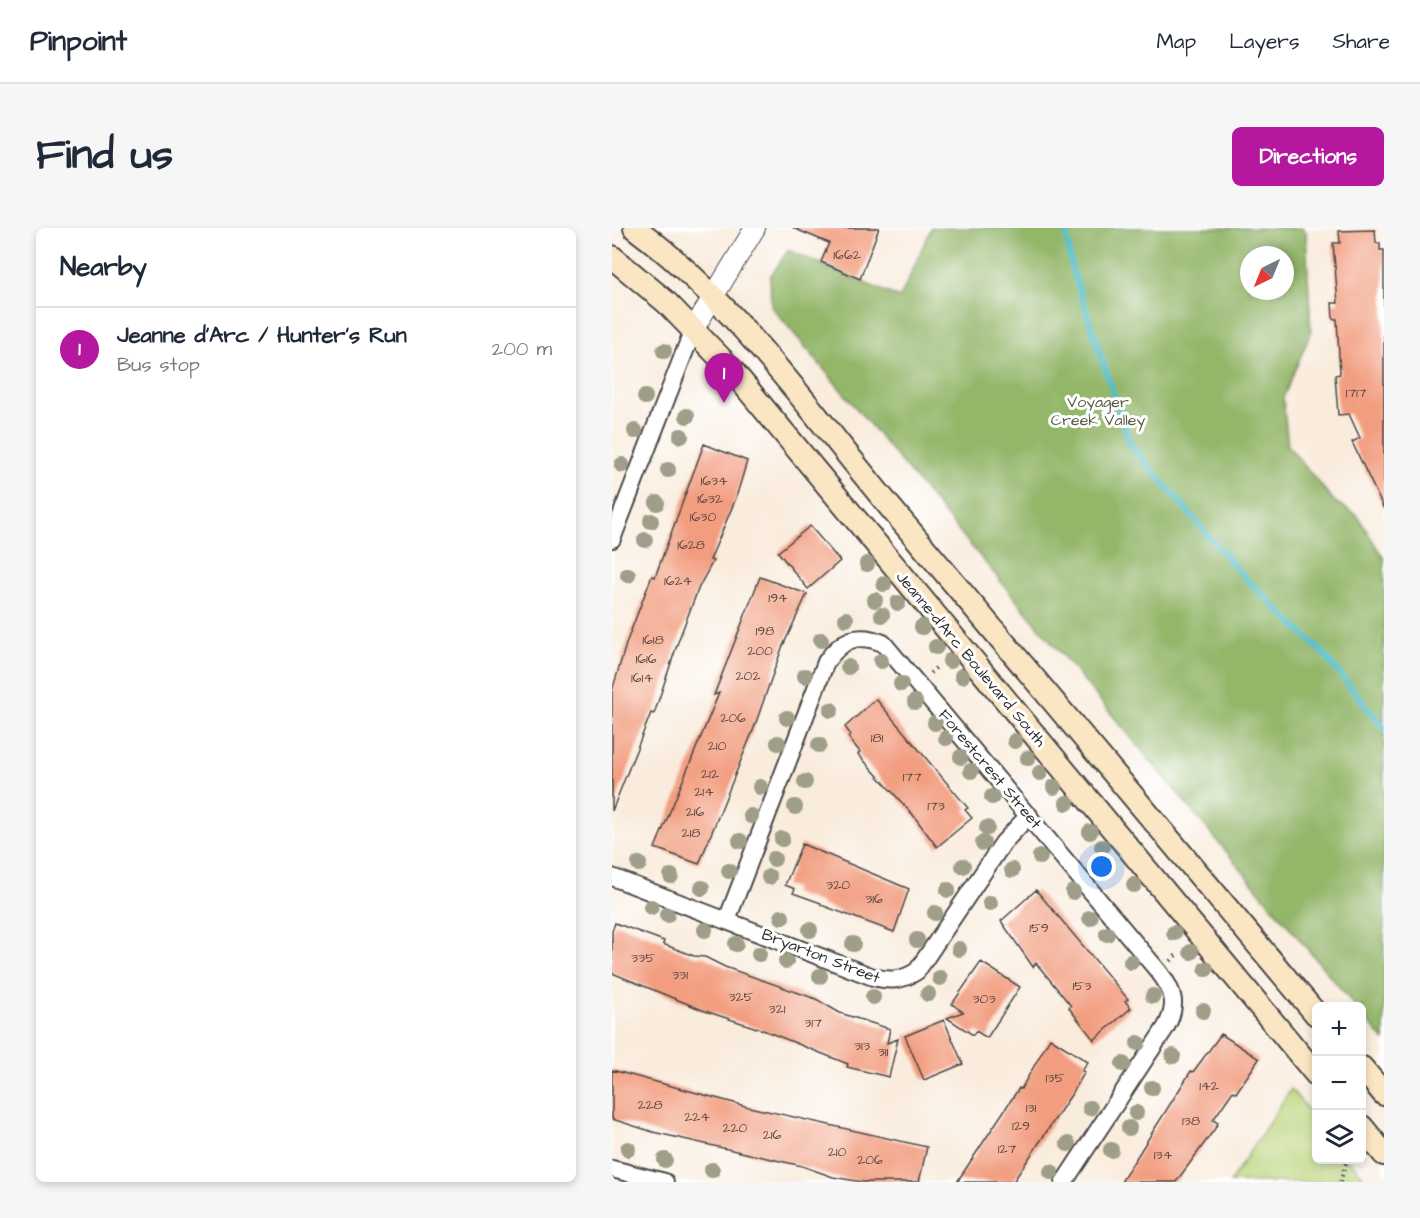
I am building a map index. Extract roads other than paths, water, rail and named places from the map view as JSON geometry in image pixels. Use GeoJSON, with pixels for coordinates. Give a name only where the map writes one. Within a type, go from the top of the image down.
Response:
{"type":"FeatureCollection","features":[{"type":"Feature","properties":{"kind":"main road"},"geometry":{"type":"LineString","coordinates":[[635,228],[674,258],[712,295],[763,351],[894,512],[1312,1008]]}},
{"type":"Feature","properties":{"kind":"main road","name":"Jeanne-d'Arc Boulevard South"},"geometry":{"type":"LineString","coordinates":[[612,257],[659,296],[731,369],[1312,1068]]}},
{"type":"Feature","properties":{"kind":"main road"},"geometry":{"type":"LineString","coordinates":[[1366,1073],[1384,1094]]}},
{"type":"Feature","properties":{"kind":"main road"},"geometry":{"type":"LineString","coordinates":[[1366,1132],[1384,1154]]}},
{"type":"Feature","properties":{"kind":"street"},"geometry":{"type":"LineString","coordinates":[[612,538],[693,330],[712,295],[755,228]]}},
{"type":"Feature","properties":{"kind":"street","name":"Forestcrest Street"},"geometry":{"type":"LineString","coordinates":[[726,920],[826,662],[835,647],[853,637],[871,638],[883,643],[1170,986],[1175,1005],[1166,1027],[1064,1182]]}},
{"type":"Feature","properties":{"kind":"street","name":"Bryarton Street"},"geometry":{"type":"LineString","coordinates":[[612,876],[873,977],[886,980],[909,977],[917,971],[1004,843],[1029,815]]}},
{"type":"Feature","properties":{"kind":"street"},"geometry":{"type":"LineString","coordinates":[[612,1169],[665,1182]]}},
{"type":"Feature","properties":{"kind":"waterway"},"geometry":{"type":"LineString","coordinates":[[1065,228],[1072,268],[1130,444],[1241,574],[1322,652],[1384,728]]}},
{"type":"Feature","properties":{"kind":"place","name":"Jeanne d'Arc / Hunter's Run"},"geometry":{"type":"Point","coordinates":[724,403]}},
{"type":"Feature","properties":{"kind":"park label","name":"Voyager Creek Valley"},"geometry":{"type":"Point","coordinates":[1098,411]}}]}
